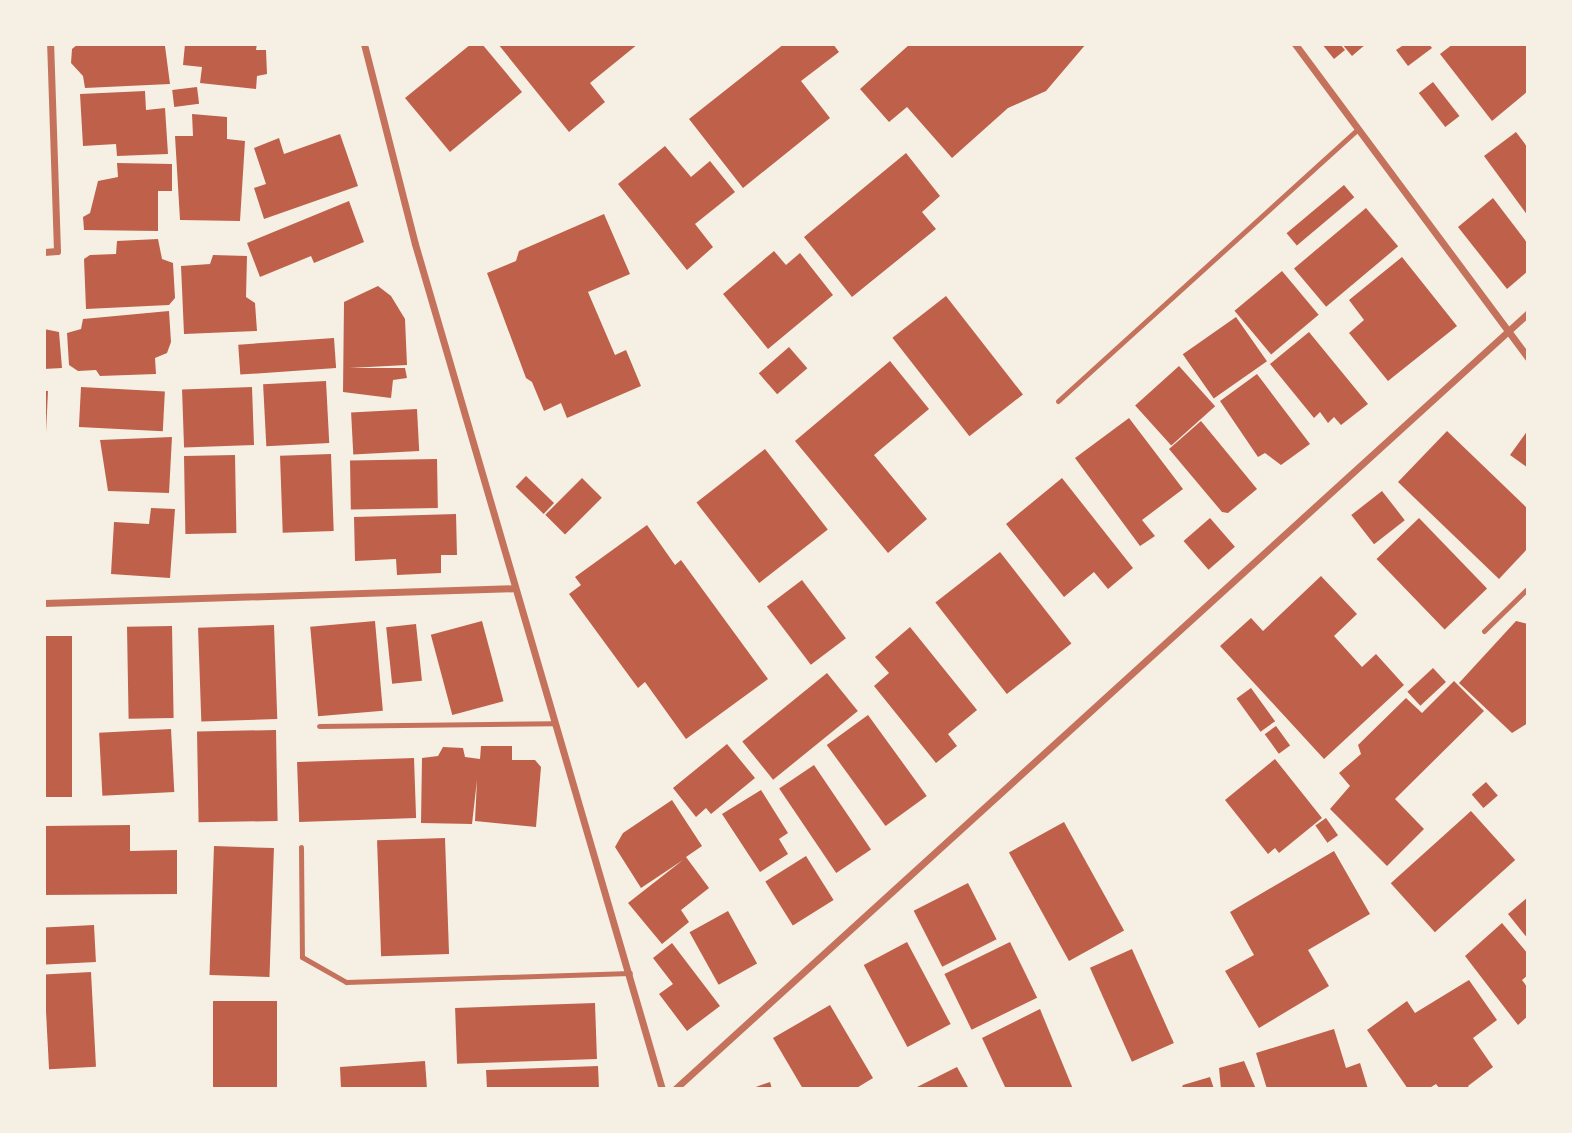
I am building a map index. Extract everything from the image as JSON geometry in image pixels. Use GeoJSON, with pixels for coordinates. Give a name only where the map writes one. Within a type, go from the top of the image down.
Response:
{"type":"FeatureCollection","features":[{"type":"Feature","properties":{"kind":"street"},"geometry":{"type":"LineString","coordinates":[[44,252],[57,251],[50,44]]}},
{"type":"Feature","properties":{"kind":"street"},"geometry":{"type":"LineString","coordinates":[[363,44],[415,244],[513,588],[630,973],[662,1089]]}},
{"type":"Feature","properties":{"kind":"street"},"geometry":{"type":"LineString","coordinates":[[1295,44],[1528,358]]}},
{"type":"Feature","properties":{"kind":"street"},"geometry":{"type":"LineString","coordinates":[[675,1089],[1528,313]]}},
{"type":"Feature","properties":{"kind":"street"},"geometry":{"type":"LineString","coordinates":[[44,603],[513,588]]}},
{"type":"Feature","properties":{"kind":"lane"},"geometry":{"type":"LineString","coordinates":[[1058,401],[1358,130]]}},
{"type":"Feature","properties":{"kind":"lane"},"geometry":{"type":"LineString","coordinates":[[1484,631],[1528,588]]}},
{"type":"Feature","properties":{"kind":"lane"},"geometry":{"type":"LineString","coordinates":[[319,726],[554,723]]}},
{"type":"Feature","properties":{"kind":"lane"},"geometry":{"type":"LineString","coordinates":[[301,847],[302,957],[346,982],[630,973]]}},
{"type":"Feature","properties":{"kind":"building"},"geometry":{"type":"Polygon","coordinates":[[[78,44],[165,46],[170,84],[85,88],[83,76],[71,63],[72,49],[78,44]]]}},
{"type":"Feature","properties":{"kind":"building"},"geometry":{"type":"Polygon","coordinates":[[[185,44],[257,44],[256,50],[266,50],[267,74],[257,76],[256,89],[200,83],[202,67],[183,65],[185,44]]]}},
{"type":"Feature","properties":{"kind":"building"},"geometry":{"type":"Polygon","coordinates":[[[471,44],[482,44],[522,92],[450,152],[405,98],[471,44]]]}},
{"type":"Feature","properties":{"kind":"building"},"geometry":{"type":"Polygon","coordinates":[[[498,44],[638,44],[590,83],[605,102],[569,132],[498,44]]]}},
{"type":"Feature","properties":{"kind":"building"},"geometry":{"type":"Polygon","coordinates":[[[784,44],[833,44],[839,52],[801,81],[830,118],[743,188],[689,119],[784,44]]]}},
{"type":"Feature","properties":{"kind":"building"},"geometry":{"type":"Polygon","coordinates":[[[910,44],[1086,44],[1046,91],[1008,108],[952,158],[907,107],[889,122],[860,89],[910,44]]]}},
{"type":"Feature","properties":{"kind":"building"},"geometry":{"type":"Polygon","coordinates":[[[1322,44],[1340,44],[1345,50],[1334,59],[1322,44]]]}},
{"type":"Feature","properties":{"kind":"building"},"geometry":{"type":"Polygon","coordinates":[[[1342,44],[1366,44],[1352,56],[1342,44]]]}},
{"type":"Feature","properties":{"kind":"building"},"geometry":{"type":"Polygon","coordinates":[[[1405,44],[1429,44],[1432,48],[1408,66],[1396,50],[1405,44]]]}},
{"type":"Feature","properties":{"kind":"building"},"geometry":{"type":"Polygon","coordinates":[[[1453,44],[1528,44],[1528,91],[1492,121],[1440,54],[1453,44]]]}},
{"type":"Feature","properties":{"kind":"building"},"geometry":{"type":"Polygon","coordinates":[[[1433,82],[1459,116],[1445,127],[1419,93],[1433,82]]]}},
{"type":"Feature","properties":{"kind":"building"},"geometry":{"type":"Polygon","coordinates":[[[197,87],[199,104],[174,107],[172,90],[197,87]]]}},
{"type":"Feature","properties":{"kind":"building"},"geometry":{"type":"Polygon","coordinates":[[[145,91],[146,110],[165,108],[168,154],[117,156],[116,144],[83,146],[80,94],[145,91]]]}},
{"type":"Feature","properties":{"kind":"building"},"geometry":{"type":"Polygon","coordinates":[[[192,114],[227,117],[227,139],[245,141],[240,221],[180,220],[175,136],[193,136],[192,114]]]}},
{"type":"Feature","properties":{"kind":"building"},"geometry":{"type":"Polygon","coordinates":[[[1516,132],[1528,148],[1528,216],[1484,156],[1516,132]]]}},
{"type":"Feature","properties":{"kind":"building"},"geometry":{"type":"Polygon","coordinates":[[[340,134],[358,186],[264,219],[254,188],[266,184],[254,148],[279,138],[284,154],[340,134]]]}},
{"type":"Feature","properties":{"kind":"building"},"geometry":{"type":"Polygon","coordinates":[[[665,146],[691,177],[710,161],[735,192],[695,224],[713,247],[687,270],[618,184],[665,146]]]}},
{"type":"Feature","properties":{"kind":"building"},"geometry":{"type":"Polygon","coordinates":[[[906,153],[940,196],[922,212],[936,229],[852,297],[804,237],[906,153]]]}},
{"type":"Feature","properties":{"kind":"building"},"geometry":{"type":"Polygon","coordinates":[[[117,163],[172,164],[172,191],[158,191],[158,231],[84,230],[83,217],[90,213],[98,181],[118,177],[117,163]]]}},
{"type":"Feature","properties":{"kind":"building"},"geometry":{"type":"Polygon","coordinates":[[[1344,185],[1354,197],[1297,245],[1287,233],[1344,185]]]}},
{"type":"Feature","properties":{"kind":"building"},"geometry":{"type":"Polygon","coordinates":[[[1493,198],[1528,244],[1528,271],[1507,289],[1458,227],[1493,198]]]}},
{"type":"Feature","properties":{"kind":"building"},"geometry":{"type":"Polygon","coordinates":[[[349,201],[364,242],[314,263],[311,256],[260,277],[247,243],[349,201]]]}},
{"type":"Feature","properties":{"kind":"building"},"geometry":{"type":"Polygon","coordinates":[[[1366,208],[1398,246],[1326,307],[1294,268],[1366,208]]]}},
{"type":"Feature","properties":{"kind":"building"},"geometry":{"type":"Polygon","coordinates":[[[604,214],[630,274],[588,292],[615,355],[626,350],[641,386],[567,418],[561,403],[544,411],[532,382],[526,378],[487,273],[516,261],[519,251],[604,214]]]}},
{"type":"Feature","properties":{"kind":"building"},"geometry":{"type":"Polygon","coordinates":[[[158,239],[162,259],[173,263],[175,298],[169,305],[86,309],[84,259],[90,255],[116,254],[117,241],[158,239]]]}},
{"type":"Feature","properties":{"kind":"building"},"geometry":{"type":"Polygon","coordinates":[[[774,251],[786,265],[800,253],[833,295],[768,349],[723,294],[774,251]]]}},
{"type":"Feature","properties":{"kind":"building"},"geometry":{"type":"Polygon","coordinates":[[[213,255],[247,256],[246,297],[255,303],[257,331],[184,334],[181,266],[210,264],[213,255]]]}},
{"type":"Feature","properties":{"kind":"building"},"geometry":{"type":"Polygon","coordinates":[[[1402,257],[1457,326],[1388,381],[1349,333],[1364,320],[1349,300],[1402,257]]]}},
{"type":"Feature","properties":{"kind":"building"},"geometry":{"type":"Polygon","coordinates":[[[1282,271],[1319,315],[1271,355],[1235,311],[1282,271]]]}},
{"type":"Feature","properties":{"kind":"building"},"geometry":{"type":"Polygon","coordinates":[[[378,286],[391,296],[405,319],[407,365],[349,368],[405,368],[407,378],[393,380],[391,398],[343,392],[344,302],[378,286]]]}},
{"type":"Feature","properties":{"kind":"building"},"geometry":{"type":"Polygon","coordinates":[[[946,296],[1023,395],[969,436],[892,338],[946,296]]]}},
{"type":"Feature","properties":{"kind":"building"},"geometry":{"type":"Polygon","coordinates":[[[169,311],[171,342],[167,353],[155,358],[156,374],[100,376],[96,370],[78,371],[69,365],[67,333],[81,329],[83,319],[169,311]]]}},
{"type":"Feature","properties":{"kind":"building"},"geometry":{"type":"Polygon","coordinates":[[[1236,317],[1267,361],[1214,399],[1183,354],[1236,317]]]}},
{"type":"Feature","properties":{"kind":"building"},"geometry":{"type":"Polygon","coordinates":[[[44,329],[59,332],[62,368],[44,369],[44,329]]]}},
{"type":"Feature","properties":{"kind":"building"},"geometry":{"type":"Polygon","coordinates":[[[1309,332],[1368,404],[1341,425],[1334,417],[1328,423],[1320,412],[1314,418],[1270,364],[1309,332]]]}},
{"type":"Feature","properties":{"kind":"building"},"geometry":{"type":"Polygon","coordinates":[[[334,338],[336,368],[240,375],[238,345],[334,338]]]}},
{"type":"Feature","properties":{"kind":"building"},"geometry":{"type":"Polygon","coordinates":[[[789,347],[807,368],[777,394],[759,373],[789,347]]]}},
{"type":"Feature","properties":{"kind":"building"},"geometry":{"type":"Polygon","coordinates":[[[890,361],[929,409],[874,455],[927,519],[888,553],[795,441],[890,361]]]}},
{"type":"Feature","properties":{"kind":"building"},"geometry":{"type":"Polygon","coordinates":[[[1179,366],[1215,406],[1171,446],[1135,405],[1179,366]]]}},
{"type":"Feature","properties":{"kind":"building"},"geometry":{"type":"Polygon","coordinates":[[[1257,374],[1310,444],[1281,465],[1265,453],[1258,457],[1220,401],[1257,374]]]}},
{"type":"Feature","properties":{"kind":"building"},"geometry":{"type":"Polygon","coordinates":[[[326,381],[329,443],[266,446],[263,384],[326,381]]]}},
{"type":"Feature","properties":{"kind":"building"},"geometry":{"type":"Polygon","coordinates":[[[81,387],[165,391],[163,431],[79,427],[81,387]]]}},
{"type":"Feature","properties":{"kind":"building"},"geometry":{"type":"Polygon","coordinates":[[[252,387],[254,445],[184,447],[182,389],[252,387]]]}},
{"type":"Feature","properties":{"kind":"building"},"geometry":{"type":"Polygon","coordinates":[[[44,391],[48,391],[46,432],[44,432],[44,391]]]}},
{"type":"Feature","properties":{"kind":"building"},"geometry":{"type":"Polygon","coordinates":[[[417,409],[419,451],[353,454],[351,412],[417,409]]]}},
{"type":"Feature","properties":{"kind":"building"},"geometry":{"type":"Polygon","coordinates":[[[1129,418],[1183,489],[1142,520],[1155,536],[1140,546],[1075,458],[1129,418]]]}},
{"type":"Feature","properties":{"kind":"building"},"geometry":{"type":"Polygon","coordinates":[[[1201,421],[1257,489],[1228,513],[1222,512],[1169,449],[1201,421]]]}},
{"type":"Feature","properties":{"kind":"building"},"geometry":{"type":"Polygon","coordinates":[[[1528,430],[1528,468],[1510,455],[1528,430]]]}},
{"type":"Feature","properties":{"kind":"building"},"geometry":{"type":"Polygon","coordinates":[[[1447,431],[1528,509],[1528,548],[1499,579],[1398,482],[1447,431]]]}},
{"type":"Feature","properties":{"kind":"building"},"geometry":{"type":"Polygon","coordinates":[[[172,437],[169,493],[108,491],[100,440],[172,437]]]}},
{"type":"Feature","properties":{"kind":"building"},"geometry":{"type":"Polygon","coordinates":[[[765,449],[828,529],[759,583],[696,503],[765,449]]]}},
{"type":"Feature","properties":{"kind":"building"},"geometry":{"type":"Polygon","coordinates":[[[331,454],[334,531],[283,533],[280,456],[331,454]]]}},
{"type":"Feature","properties":{"kind":"building"},"geometry":{"type":"Polygon","coordinates":[[[235,455],[236,533],[185,534],[184,456],[235,455]]]}},
{"type":"Feature","properties":{"kind":"building"},"geometry":{"type":"Polygon","coordinates":[[[437,459],[438,508],[351,510],[350,461],[437,459]]]}},
{"type":"Feature","properties":{"kind":"building"},"geometry":{"type":"Polygon","coordinates":[[[526,476],[554,503],[544,514],[516,487],[526,476]]]}},
{"type":"Feature","properties":{"kind":"building"},"geometry":{"type":"Polygon","coordinates":[[[582,478],[602,498],[565,535],[545,515],[582,478]]]}},
{"type":"Feature","properties":{"kind":"building"},"geometry":{"type":"Polygon","coordinates":[[[1062,478],[1133,568],[1108,589],[1094,572],[1064,597],[1006,524],[1062,478]]]}},
{"type":"Feature","properties":{"kind":"building"},"geometry":{"type":"Polygon","coordinates":[[[1382,491],[1405,520],[1374,544],[1351,515],[1382,491]]]}},
{"type":"Feature","properties":{"kind":"building"},"geometry":{"type":"Polygon","coordinates":[[[151,508],[175,509],[170,578],[111,574],[114,522],[149,524],[151,508]]]}},
{"type":"Feature","properties":{"kind":"building"},"geometry":{"type":"Polygon","coordinates":[[[456,514],[457,555],[441,555],[441,573],[397,575],[396,559],[355,561],[354,517],[456,514]]]}},
{"type":"Feature","properties":{"kind":"building"},"geometry":{"type":"Polygon","coordinates":[[[1210,518],[1235,547],[1209,570],[1184,541],[1210,518]]]}},
{"type":"Feature","properties":{"kind":"building"},"geometry":{"type":"Polygon","coordinates":[[[1419,518],[1487,588],[1445,629],[1377,559],[1419,518]]]}},
{"type":"Feature","properties":{"kind":"building"},"geometry":{"type":"Polygon","coordinates":[[[647,525],[675,565],[681,560],[768,679],[686,739],[645,682],[638,688],[569,594],[581,585],[575,577],[647,525]]]}},
{"type":"Feature","properties":{"kind":"building"},"geometry":{"type":"Polygon","coordinates":[[[1000,552],[1071,643],[1007,694],[935,602],[1000,552]]]}},
{"type":"Feature","properties":{"kind":"building"},"geometry":{"type":"Polygon","coordinates":[[[1321,576],[1357,614],[1334,636],[1362,667],[1376,654],[1404,685],[1324,759],[1220,646],[1251,618],[1263,631],[1321,576]]]}},
{"type":"Feature","properties":{"kind":"building"},"geometry":{"type":"Polygon","coordinates":[[[802,580],[846,638],[811,665],[767,606],[802,580]]]}},
{"type":"Feature","properties":{"kind":"building"},"geometry":{"type":"Polygon","coordinates":[[[375,621],[383,711],[318,716],[310,627],[375,621]]]}},
{"type":"Feature","properties":{"kind":"building"},"geometry":{"type":"Polygon","coordinates":[[[482,621],[503,701],[452,715],[431,635],[482,621]]]}},
{"type":"Feature","properties":{"kind":"building"},"geometry":{"type":"Polygon","coordinates":[[[1516,621],[1528,624],[1528,723],[1512,733],[1459,683],[1516,621]]]}},
{"type":"Feature","properties":{"kind":"building"},"geometry":{"type":"Polygon","coordinates":[[[416,624],[422,681],[392,684],[386,627],[416,624]]]}},
{"type":"Feature","properties":{"kind":"building"},"geometry":{"type":"Polygon","coordinates":[[[274,625],[277,719],[201,722],[198,628],[274,625]]]}},
{"type":"Feature","properties":{"kind":"building"},"geometry":{"type":"Polygon","coordinates":[[[172,626],[174,718],[129,719],[127,627],[172,626]]]}},
{"type":"Feature","properties":{"kind":"building"},"geometry":{"type":"Polygon","coordinates":[[[910,627],[977,710],[948,734],[957,746],[936,763],[874,686],[889,673],[875,657],[910,627]]]}},
{"type":"Feature","properties":{"kind":"building"},"geometry":{"type":"Polygon","coordinates":[[[44,636],[72,636],[72,797],[44,797],[44,636]]]}},
{"type":"Feature","properties":{"kind":"building"},"geometry":{"type":"Polygon","coordinates":[[[1433,668],[1446,682],[1420,706],[1407,692],[1433,668]]]}},
{"type":"Feature","properties":{"kind":"building"},"geometry":{"type":"Polygon","coordinates":[[[827,673],[858,711],[773,780],[742,742],[827,673]]]}},
{"type":"Feature","properties":{"kind":"building"},"geometry":{"type":"Polygon","coordinates":[[[1454,681],[1484,711],[1395,799],[1424,829],[1387,866],[1330,809],[1350,786],[1339,773],[1361,754],[1358,745],[1406,698],[1422,713],[1454,681]]]}},
{"type":"Feature","properties":{"kind":"building"},"geometry":{"type":"Polygon","coordinates":[[[1251,688],[1275,721],[1261,732],[1236,699],[1251,688]]]}},
{"type":"Feature","properties":{"kind":"building"},"geometry":{"type":"Polygon","coordinates":[[[868,715],[927,796],[886,826],[827,745],[868,715]]]}},
{"type":"Feature","properties":{"kind":"building"},"geometry":{"type":"Polygon","coordinates":[[[1276,726],[1290,745],[1279,754],[1265,734],[1276,726]]]}},
{"type":"Feature","properties":{"kind":"building"},"geometry":{"type":"Polygon","coordinates":[[[171,729],[174,792],[102,796],[99,733],[171,729]]]}},
{"type":"Feature","properties":{"kind":"building"},"geometry":{"type":"Polygon","coordinates":[[[276,730],[278,821],[199,822],[197,731],[276,730]]]}},
{"type":"Feature","properties":{"kind":"building"},"geometry":{"type":"Polygon","coordinates":[[[727,744],[755,778],[711,814],[706,808],[696,817],[673,788],[727,744]]]}},
{"type":"Feature","properties":{"kind":"building"},"geometry":{"type":"Polygon","coordinates":[[[481,746],[512,746],[512,760],[535,760],[541,767],[536,827],[475,821],[477,780],[472,824],[421,823],[422,758],[438,756],[443,747],[463,748],[465,757],[480,759],[481,746]]]}},
{"type":"Feature","properties":{"kind":"building"},"geometry":{"type":"Polygon","coordinates":[[[414,758],[416,818],[299,822],[297,762],[414,758]]]}},
{"type":"Feature","properties":{"kind":"building"},"geometry":{"type":"Polygon","coordinates":[[[1275,759],[1322,818],[1279,853],[1275,848],[1268,854],[1225,800],[1275,759]]]}},
{"type":"Feature","properties":{"kind":"building"},"geometry":{"type":"Polygon","coordinates":[[[814,765],[871,850],[836,873],[779,788],[814,765]]]}},
{"type":"Feature","properties":{"kind":"building"},"geometry":{"type":"Polygon","coordinates":[[[1486,782],[1498,796],[1483,808],[1472,794],[1486,782]]]}},
{"type":"Feature","properties":{"kind":"building"},"geometry":{"type":"Polygon","coordinates":[[[761,790],[788,833],[779,839],[788,854],[760,872],[722,814],[761,790]]]}},
{"type":"Feature","properties":{"kind":"building"},"geometry":{"type":"Polygon","coordinates":[[[672,800],[702,846],[686,857],[709,888],[681,910],[689,922],[662,944],[628,903],[683,860],[641,888],[615,847],[623,833],[672,800]]]}},
{"type":"Feature","properties":{"kind":"building"},"geometry":{"type":"Polygon","coordinates":[[[1471,811],[1515,860],[1435,932],[1391,883],[1471,811]]]}},
{"type":"Feature","properties":{"kind":"building"},"geometry":{"type":"Polygon","coordinates":[[[1326,818],[1338,835],[1327,843],[1315,825],[1326,818]]]}},
{"type":"Feature","properties":{"kind":"building"},"geometry":{"type":"Polygon","coordinates":[[[1064,822],[1124,930],[1069,961],[1009,853],[1064,822]]]}},
{"type":"Feature","properties":{"kind":"building"},"geometry":{"type":"Polygon","coordinates":[[[130,825],[130,851],[177,850],[177,894],[44,895],[44,826],[130,825]]]}},
{"type":"Feature","properties":{"kind":"building"},"geometry":{"type":"Polygon","coordinates":[[[445,838],[449,954],[381,956],[377,840],[445,838]]]}},
{"type":"Feature","properties":{"kind":"building"},"geometry":{"type":"Polygon","coordinates":[[[214,846],[274,848],[269,977],[209,975],[214,846]]]}},
{"type":"Feature","properties":{"kind":"building"},"geometry":{"type":"Polygon","coordinates":[[[1334,851],[1370,914],[1308,950],[1329,986],[1259,1028],[1225,971],[1254,955],[1230,912],[1334,851]]]}},
{"type":"Feature","properties":{"kind":"building"},"geometry":{"type":"Polygon","coordinates":[[[806,856],[834,900],[793,926],[765,881],[806,856]]]}},
{"type":"Feature","properties":{"kind":"building"},"geometry":{"type":"Polygon","coordinates":[[[968,883],[997,939],[942,967],[914,911],[968,883]]]}},
{"type":"Feature","properties":{"kind":"building"},"geometry":{"type":"Polygon","coordinates":[[[1528,897],[1528,939],[1508,914],[1528,897]]]}},
{"type":"Feature","properties":{"kind":"building"},"geometry":{"type":"Polygon","coordinates":[[[728,911],[757,963],[719,985],[690,932],[728,911]]]}},
{"type":"Feature","properties":{"kind":"building"},"geometry":{"type":"Polygon","coordinates":[[[1502,923],[1528,954],[1528,975],[1522,980],[1528,988],[1528,1016],[1518,1025],[1465,956],[1502,923]]]}},
{"type":"Feature","properties":{"kind":"building"},"geometry":{"type":"Polygon","coordinates":[[[94,925],[96,962],[46,965],[44,928],[94,925]]]}},
{"type":"Feature","properties":{"kind":"building"},"geometry":{"type":"Polygon","coordinates":[[[907,942],[951,1024],[907,1047],[864,965],[907,942]]]}},
{"type":"Feature","properties":{"kind":"building"},"geometry":{"type":"Polygon","coordinates":[[[1010,942],[1037,998],[972,1030],[944,974],[1010,942]]]}},
{"type":"Feature","properties":{"kind":"building"},"geometry":{"type":"Polygon","coordinates":[[[672,943],[720,1006],[687,1031],[659,994],[673,984],[653,958],[672,943]]]}},
{"type":"Feature","properties":{"kind":"building"},"geometry":{"type":"Polygon","coordinates":[[[1132,949],[1174,1043],[1132,1062],[1090,968],[1132,949]]]}},
{"type":"Feature","properties":{"kind":"building"},"geometry":{"type":"Polygon","coordinates":[[[91,972],[96,1067],[49,1069],[44,974],[91,972]]]}},
{"type":"Feature","properties":{"kind":"building"},"geometry":{"type":"Polygon","coordinates":[[[1469,980],[1497,1020],[1473,1038],[1493,1067],[1468,1086],[1470,1089],[1440,1089],[1436,1084],[1428,1089],[1408,1089],[1367,1030],[1407,1001],[1415,1013],[1469,980]]]}},
{"type":"Feature","properties":{"kind":"building"},"geometry":{"type":"Polygon","coordinates":[[[213,1001],[277,1001],[277,1089],[213,1089],[213,1001]]]}},
{"type":"Feature","properties":{"kind":"building"},"geometry":{"type":"Polygon","coordinates":[[[595,1003],[597,1059],[457,1064],[455,1008],[595,1003]]]}},
{"type":"Feature","properties":{"kind":"building"},"geometry":{"type":"Polygon","coordinates":[[[830,1005],[873,1078],[855,1089],[803,1089],[773,1038],[830,1005]]]}},
{"type":"Feature","properties":{"kind":"building"},"geometry":{"type":"Polygon","coordinates":[[[1040,1009],[1073,1089],[1006,1089],[982,1038],[1040,1009]]]}},
{"type":"Feature","properties":{"kind":"building"},"geometry":{"type":"Polygon","coordinates":[[[1334,1029],[1346,1068],[1360,1063],[1368,1089],[1267,1089],[1256,1053],[1334,1029]]]}},
{"type":"Feature","properties":{"kind":"building"},"geometry":{"type":"Polygon","coordinates":[[[425,1061],[427,1089],[341,1089],[340,1067],[425,1061]]]}},
{"type":"Feature","properties":{"kind":"building"},"geometry":{"type":"Polygon","coordinates":[[[1244,1061],[1256,1089],[1221,1089],[1219,1068],[1244,1061]]]}},
{"type":"Feature","properties":{"kind":"building"},"geometry":{"type":"Polygon","coordinates":[[[598,1066],[599,1089],[487,1089],[486,1070],[598,1066]]]}},
{"type":"Feature","properties":{"kind":"building"},"geometry":{"type":"Polygon","coordinates":[[[957,1067],[969,1089],[913,1089],[957,1067]]]}},
{"type":"Feature","properties":{"kind":"building"},"geometry":{"type":"Polygon","coordinates":[[[1210,1077],[1214,1089],[1181,1089],[1183,1085],[1210,1077]]]}},
{"type":"Feature","properties":{"kind":"building"},"geometry":{"type":"Polygon","coordinates":[[[770,1082],[772,1089],[750,1089],[770,1082]]]}}]}
